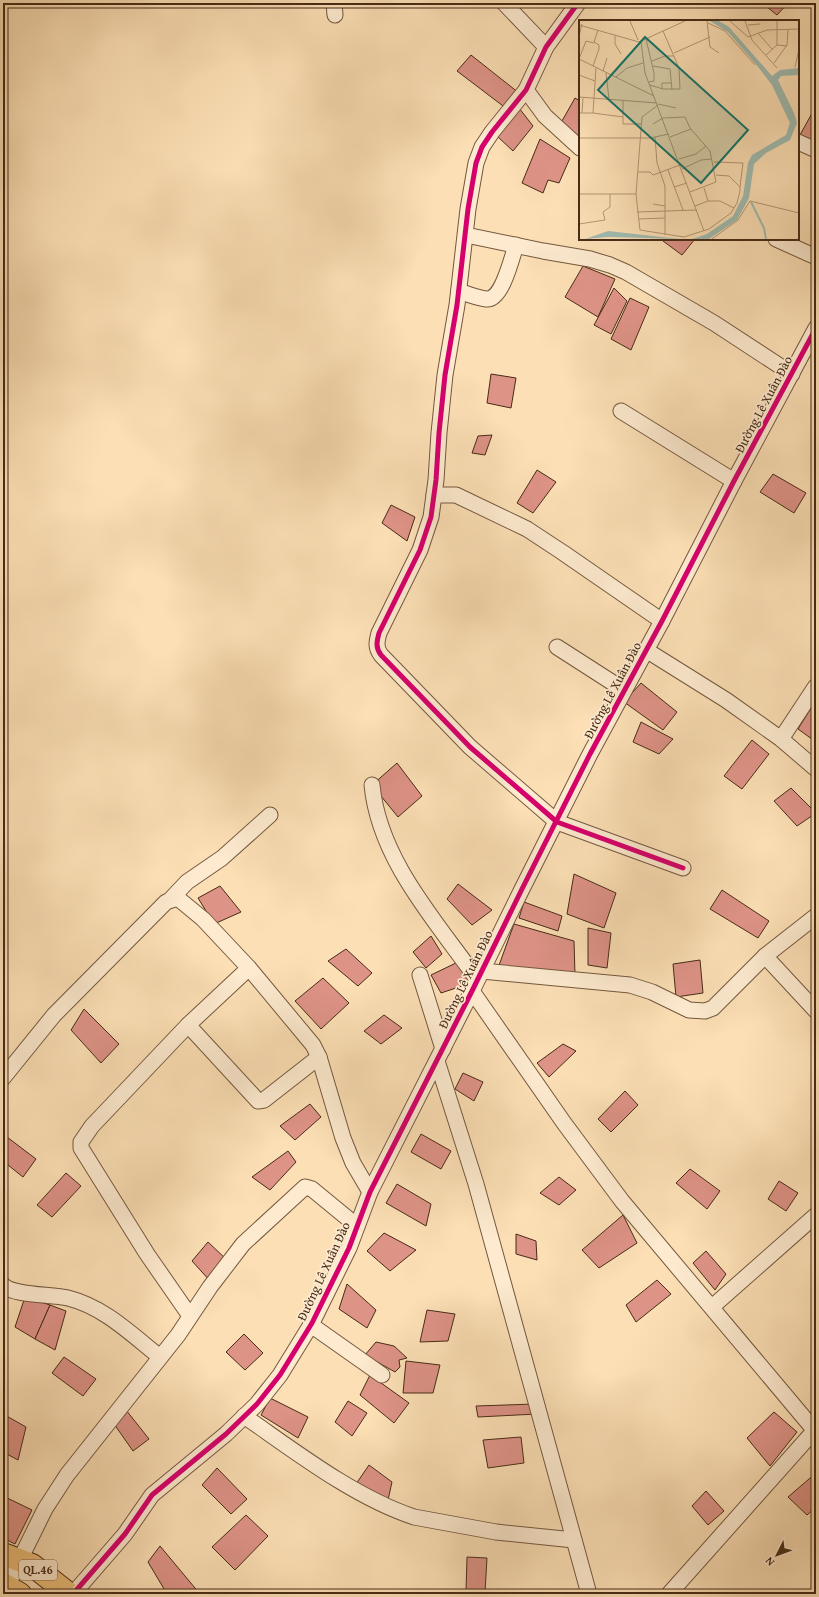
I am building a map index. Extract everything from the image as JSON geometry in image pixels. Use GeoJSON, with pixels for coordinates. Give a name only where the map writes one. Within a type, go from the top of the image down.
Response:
{"type":"FeatureCollection","features":[{"type":"Feature","properties":{"kind":"highway","name":"QL.46"},"geometry":{"type":"LineString","coordinates":[[12,1558],[32,1565],[69,1594]]}},
{"type":"Feature","properties":{"kind":"street"},"geometry":{"type":"LineString","coordinates":[[504,3],[546,48]]}},
{"type":"Feature","properties":{"kind":"street"},"geometry":{"type":"LineString","coordinates":[[578,3],[546,48],[526,90],[492,132],[478,157],[472,178],[459,291],[445,382],[434,495],[428,528],[420,550],[379,633],[376,643],[378,650],[470,747],[557,822],[683,868]]}},
{"type":"Feature","properties":{"kind":"street"},"geometry":{"type":"LineString","coordinates":[[526,90],[546,116],[579,147]]}},
{"type":"Feature","properties":{"kind":"street"},"geometry":{"type":"LineString","coordinates":[[799,142],[816,150]]}},
{"type":"Feature","properties":{"kind":"street"},"geometry":{"type":"LineString","coordinates":[[466,235],[590,259],[626,272],[714,324],[792,374]]}},
{"type":"Feature","properties":{"kind":"street"},"geometry":{"type":"LineString","coordinates":[[778,240],[816,257]]}},
{"type":"Feature","properties":{"kind":"street"},"geometry":{"type":"LineString","coordinates":[[459,291],[486,299],[492,299],[503,283],[516,245]]}},
{"type":"Feature","properties":{"kind":"street","name":"Đường Lê Xuân Đào"},"geometry":{"type":"LineString","coordinates":[[73,1594],[125,1534],[152,1495],[230,1430],[272,1385],[311,1325],[335,1279],[370,1192],[590,754],[662,621],[734,481],[816,328]]}},
{"type":"Feature","properties":{"kind":"street"},"geometry":{"type":"LineString","coordinates":[[621,411],[734,481]]}},
{"type":"Feature","properties":{"kind":"street"},"geometry":{"type":"LineString","coordinates":[[434,495],[456,495],[526,529],[662,621]]}},
{"type":"Feature","properties":{"kind":"street"},"geometry":{"type":"LineString","coordinates":[[557,647],[624,690]]}},
{"type":"Feature","properties":{"kind":"street"},"geometry":{"type":"LineString","coordinates":[[646,650],[726,700],[781,739],[816,769]]}},
{"type":"Feature","properties":{"kind":"street"},"geometry":{"type":"LineString","coordinates":[[781,739],[816,686]]}},
{"type":"Feature","properties":{"kind":"street"},"geometry":{"type":"LineString","coordinates":[[372,785],[374,805],[378,822],[386,843],[400,869],[477,981],[564,1122],[622,1201],[816,1431],[669,1594]]}},
{"type":"Feature","properties":{"kind":"street"},"geometry":{"type":"LineString","coordinates":[[3,1078],[54,1015],[187,882],[222,858],[270,815]]}},
{"type":"Feature","properties":{"kind":"street"},"geometry":{"type":"LineString","coordinates":[[170,900],[180,900],[204,919],[249,968],[313,1045],[319,1057],[343,1138],[353,1163],[370,1192]]}},
{"type":"Feature","properties":{"kind":"street"},"geometry":{"type":"LineString","coordinates":[[477,981],[630,985],[659,994],[689,1010],[705,1011],[713,1008],[765,956],[816,916]]}},
{"type":"Feature","properties":{"kind":"street"},"geometry":{"type":"LineString","coordinates":[[765,956],[816,1011]]}},
{"type":"Feature","properties":{"kind":"street"},"geometry":{"type":"LineString","coordinates":[[190,1316],[143,1247],[81,1148],[81,1142],[92,1126],[188,1026],[249,968]]}},
{"type":"Feature","properties":{"kind":"street"},"geometry":{"type":"LineString","coordinates":[[420,975],[440,1055],[589,1594]]}},
{"type":"Feature","properties":{"kind":"street"},"geometry":{"type":"LineString","coordinates":[[188,1026],[258,1101],[264,1100],[319,1057]]}},
{"type":"Feature","properties":{"kind":"street"},"geometry":{"type":"LineString","coordinates":[[10,1588],[12,1558],[57,1489],[160,1357],[243,1244],[304,1187],[312,1189],[357,1226]]}},
{"type":"Feature","properties":{"kind":"street"},"geometry":{"type":"LineString","coordinates":[[712,1307],[816,1215]]}},
{"type":"Feature","properties":{"kind":"street"},"geometry":{"type":"LineString","coordinates":[[3,1285],[13,1292],[32,1292],[67,1298],[84,1303],[100,1311],[119,1324],[160,1357]]}},
{"type":"Feature","properties":{"kind":"street"},"geometry":{"type":"LineString","coordinates":[[311,1325],[382,1375]]}},
{"type":"Feature","properties":{"kind":"street"},"geometry":{"type":"LineString","coordinates":[[244,1416],[360,1494],[402,1513],[414,1517],[496,1532],[574,1540]]}},
{"type":"Feature","properties":{"kind":"building"},"geometry":{"type":"Polygon","coordinates":[[[762,3],[788,3],[777,15],[762,3]]]}},
{"type":"Feature","properties":{"kind":"building"},"geometry":{"type":"Polygon","coordinates":[[[471,55],[519,93],[507,109],[457,71],[471,55]]]}},
{"type":"Feature","properties":{"kind":"building"},"geometry":{"type":"Polygon","coordinates":[[[575,98],[579,100],[579,139],[558,128],[575,98]]]}},
{"type":"Feature","properties":{"kind":"building"},"geometry":{"type":"Polygon","coordinates":[[[816,106],[816,132],[811,141],[800,135],[816,106]]]}},
{"type":"Feature","properties":{"kind":"building"},"geometry":{"type":"Polygon","coordinates":[[[519,108],[533,126],[513,151],[497,136],[519,108]]]}},
{"type":"Feature","properties":{"kind":"building"},"geometry":{"type":"Polygon","coordinates":[[[540,139],[570,158],[559,183],[548,180],[543,193],[522,183],[540,139]]]}},
{"type":"Feature","properties":{"kind":"building"},"geometry":{"type":"Polygon","coordinates":[[[664,240],[694,240],[682,255],[664,240]]]}},
{"type":"Feature","properties":{"kind":"building"},"geometry":{"type":"Polygon","coordinates":[[[583,266],[615,279],[598,317],[565,297],[583,266]]]}},
{"type":"Feature","properties":{"kind":"building"},"geometry":{"type":"Polygon","coordinates":[[[614,288],[627,301],[611,334],[594,325],[614,288]]]}},
{"type":"Feature","properties":{"kind":"building"},"geometry":{"type":"Polygon","coordinates":[[[630,298],[649,307],[631,350],[611,339],[630,298]]]}},
{"type":"Feature","properties":{"kind":"building"},"geometry":{"type":"Polygon","coordinates":[[[491,374],[516,378],[511,408],[487,403],[491,374]]]}},
{"type":"Feature","properties":{"kind":"building"},"geometry":{"type":"Polygon","coordinates":[[[492,435],[485,455],[472,453],[478,436],[492,435]]]}},
{"type":"Feature","properties":{"kind":"building"},"geometry":{"type":"Polygon","coordinates":[[[537,470],[556,482],[533,513],[517,503],[537,470]]]}},
{"type":"Feature","properties":{"kind":"building"},"geometry":{"type":"Polygon","coordinates":[[[773,474],[806,493],[794,513],[760,492],[773,474]]]}},
{"type":"Feature","properties":{"kind":"building"},"geometry":{"type":"Polygon","coordinates":[[[391,505],[415,517],[407,541],[382,523],[391,505]]]}},
{"type":"Feature","properties":{"kind":"building"},"geometry":{"type":"Polygon","coordinates":[[[641,683],[677,712],[663,730],[624,702],[641,683]]]}},
{"type":"Feature","properties":{"kind":"building"},"geometry":{"type":"Polygon","coordinates":[[[816,700],[816,742],[798,729],[816,700]]]}},
{"type":"Feature","properties":{"kind":"building"},"geometry":{"type":"Polygon","coordinates":[[[641,722],[673,739],[659,754],[633,742],[641,722]]]}},
{"type":"Feature","properties":{"kind":"building"},"geometry":{"type":"Polygon","coordinates":[[[752,740],[769,754],[742,789],[724,776],[752,740]]]}},
{"type":"Feature","properties":{"kind":"building"},"geometry":{"type":"Polygon","coordinates":[[[397,763],[422,796],[398,817],[372,785],[397,763]]]}},
{"type":"Feature","properties":{"kind":"building"},"geometry":{"type":"Polygon","coordinates":[[[791,788],[816,813],[797,826],[774,801],[791,788]]]}},
{"type":"Feature","properties":{"kind":"building"},"geometry":{"type":"Polygon","coordinates":[[[574,874],[616,893],[604,928],[567,914],[574,874]]]}},
{"type":"Feature","properties":{"kind":"building"},"geometry":{"type":"Polygon","coordinates":[[[458,884],[492,910],[472,925],[447,899],[458,884]]]}},
{"type":"Feature","properties":{"kind":"building"},"geometry":{"type":"Polygon","coordinates":[[[220,886],[241,912],[214,924],[198,898],[220,886]]]}},
{"type":"Feature","properties":{"kind":"building"},"geometry":{"type":"Polygon","coordinates":[[[722,890],[769,921],[758,938],[710,909],[722,890]]]}},
{"type":"Feature","properties":{"kind":"building"},"geometry":{"type":"Polygon","coordinates":[[[524,902],[562,916],[558,931],[519,918],[524,902]]]}},
{"type":"Feature","properties":{"kind":"building"},"geometry":{"type":"Polygon","coordinates":[[[514,924],[574,941],[575,975],[498,968],[514,924]]]}},
{"type":"Feature","properties":{"kind":"building"},"geometry":{"type":"Polygon","coordinates":[[[588,928],[611,933],[607,968],[588,965],[588,928]]]}},
{"type":"Feature","properties":{"kind":"building"},"geometry":{"type":"Polygon","coordinates":[[[431,936],[442,954],[426,968],[413,952],[431,936]]]}},
{"type":"Feature","properties":{"kind":"building"},"geometry":{"type":"Polygon","coordinates":[[[346,949],[372,973],[358,986],[328,961],[346,949]]]}},
{"type":"Feature","properties":{"kind":"building"},"geometry":{"type":"Polygon","coordinates":[[[700,960],[703,993],[676,997],[673,964],[700,960]]]}},
{"type":"Feature","properties":{"kind":"building"},"geometry":{"type":"Polygon","coordinates":[[[458,962],[471,983],[441,993],[431,975],[458,962]]]}},
{"type":"Feature","properties":{"kind":"building"},"geometry":{"type":"Polygon","coordinates":[[[323,978],[349,1003],[321,1029],[295,1001],[323,978]]]}},
{"type":"Feature","properties":{"kind":"building"},"geometry":{"type":"Polygon","coordinates":[[[84,1009],[119,1044],[101,1063],[71,1030],[84,1009]]]}},
{"type":"Feature","properties":{"kind":"building"},"geometry":{"type":"Polygon","coordinates":[[[384,1015],[402,1028],[381,1044],[364,1031],[384,1015]]]}},
{"type":"Feature","properties":{"kind":"building"},"geometry":{"type":"Polygon","coordinates":[[[563,1044],[576,1051],[549,1077],[537,1063],[563,1044]]]}},
{"type":"Feature","properties":{"kind":"building"},"geometry":{"type":"Polygon","coordinates":[[[463,1073],[483,1082],[474,1101],[455,1089],[463,1073]]]}},
{"type":"Feature","properties":{"kind":"building"},"geometry":{"type":"Polygon","coordinates":[[[625,1091],[638,1105],[611,1132],[598,1119],[625,1091]]]}},
{"type":"Feature","properties":{"kind":"building"},"geometry":{"type":"Polygon","coordinates":[[[310,1104],[321,1117],[295,1140],[280,1126],[310,1104]]]}},
{"type":"Feature","properties":{"kind":"building"},"geometry":{"type":"Polygon","coordinates":[[[3,1134],[36,1159],[23,1177],[3,1161],[3,1134]]]}},
{"type":"Feature","properties":{"kind":"building"},"geometry":{"type":"Polygon","coordinates":[[[421,1134],[451,1151],[441,1169],[411,1152],[421,1134]]]}},
{"type":"Feature","properties":{"kind":"building"},"geometry":{"type":"Polygon","coordinates":[[[288,1151],[296,1162],[270,1190],[252,1177],[288,1151]]]}},
{"type":"Feature","properties":{"kind":"building"},"geometry":{"type":"Polygon","coordinates":[[[690,1169],[720,1191],[707,1209],[676,1183],[690,1169]]]}},
{"type":"Feature","properties":{"kind":"building"},"geometry":{"type":"Polygon","coordinates":[[[66,1173],[81,1186],[52,1217],[37,1205],[66,1173]]]}},
{"type":"Feature","properties":{"kind":"building"},"geometry":{"type":"Polygon","coordinates":[[[559,1177],[576,1190],[559,1205],[540,1193],[559,1177]]]}},
{"type":"Feature","properties":{"kind":"building"},"geometry":{"type":"Polygon","coordinates":[[[779,1181],[798,1193],[786,1211],[768,1199],[779,1181]]]}},
{"type":"Feature","properties":{"kind":"building"},"geometry":{"type":"Polygon","coordinates":[[[397,1184],[431,1204],[426,1226],[386,1203],[397,1184]]]}},
{"type":"Feature","properties":{"kind":"building"},"geometry":{"type":"Polygon","coordinates":[[[623,1215],[637,1243],[599,1268],[582,1250],[623,1215]]]}},
{"type":"Feature","properties":{"kind":"building"},"geometry":{"type":"Polygon","coordinates":[[[384,1233],[416,1250],[390,1271],[367,1251],[384,1233]]]}},
{"type":"Feature","properties":{"kind":"building"},"geometry":{"type":"Polygon","coordinates":[[[516,1234],[536,1241],[537,1260],[516,1254],[516,1234]]]}},
{"type":"Feature","properties":{"kind":"building"},"geometry":{"type":"Polygon","coordinates":[[[208,1242],[228,1261],[211,1282],[192,1261],[208,1242]]]}},
{"type":"Feature","properties":{"kind":"building"},"geometry":{"type":"Polygon","coordinates":[[[706,1251],[726,1274],[715,1290],[693,1263],[706,1251]]]}},
{"type":"Feature","properties":{"kind":"building"},"geometry":{"type":"Polygon","coordinates":[[[657,1280],[671,1294],[636,1322],[626,1305],[657,1280]]]}},
{"type":"Feature","properties":{"kind":"building"},"geometry":{"type":"Polygon","coordinates":[[[347,1284],[376,1310],[367,1328],[339,1309],[347,1284]]]}},
{"type":"Feature","properties":{"kind":"building"},"geometry":{"type":"Polygon","coordinates":[[[25,1297],[50,1305],[35,1339],[15,1327],[25,1297]]]}},
{"type":"Feature","properties":{"kind":"building"},"geometry":{"type":"Polygon","coordinates":[[[50,1305],[66,1311],[55,1350],[35,1339],[50,1305]]]}},
{"type":"Feature","properties":{"kind":"building"},"geometry":{"type":"Polygon","coordinates":[[[427,1310],[455,1314],[448,1341],[420,1342],[427,1310]]]}},
{"type":"Feature","properties":{"kind":"building"},"geometry":{"type":"Polygon","coordinates":[[[244,1334],[263,1353],[245,1370],[226,1352],[244,1334]]]}},
{"type":"Feature","properties":{"kind":"building"},"geometry":{"type":"Polygon","coordinates":[[[376,1342],[394,1346],[407,1358],[399,1360],[400,1367],[395,1372],[365,1355],[376,1342]]]}},
{"type":"Feature","properties":{"kind":"building"},"geometry":{"type":"Polygon","coordinates":[[[64,1357],[96,1379],[83,1396],[52,1373],[64,1357]]]}},
{"type":"Feature","properties":{"kind":"building"},"geometry":{"type":"Polygon","coordinates":[[[406,1361],[440,1365],[433,1393],[403,1393],[406,1361]]]}},
{"type":"Feature","properties":{"kind":"building"},"geometry":{"type":"Polygon","coordinates":[[[370,1375],[409,1403],[394,1423],[360,1395],[370,1375]]]}},
{"type":"Feature","properties":{"kind":"building"},"geometry":{"type":"Polygon","coordinates":[[[270,1398],[308,1417],[298,1438],[261,1415],[270,1398]]]}},
{"type":"Feature","properties":{"kind":"building"},"geometry":{"type":"Polygon","coordinates":[[[348,1401],[367,1413],[352,1436],[335,1422],[348,1401]]]}},
{"type":"Feature","properties":{"kind":"building"},"geometry":{"type":"Polygon","coordinates":[[[535,1404],[537,1414],[478,1417],[476,1406],[535,1404]]]}},
{"type":"Feature","properties":{"kind":"building"},"geometry":{"type":"Polygon","coordinates":[[[126,1410],[149,1439],[133,1451],[114,1424],[126,1410]]]}},
{"type":"Feature","properties":{"kind":"building"},"geometry":{"type":"Polygon","coordinates":[[[774,1412],[797,1432],[770,1466],[747,1438],[774,1412]]]}},
{"type":"Feature","properties":{"kind":"building"},"geometry":{"type":"Polygon","coordinates":[[[3,1414],[26,1427],[18,1460],[3,1452],[3,1414]]]}},
{"type":"Feature","properties":{"kind":"building"},"geometry":{"type":"Polygon","coordinates":[[[521,1437],[524,1463],[488,1468],[483,1440],[521,1437]]]}},
{"type":"Feature","properties":{"kind":"building"},"geometry":{"type":"Polygon","coordinates":[[[369,1465],[392,1482],[388,1500],[356,1484],[369,1465]]]}},
{"type":"Feature","properties":{"kind":"building"},"geometry":{"type":"Polygon","coordinates":[[[217,1468],[247,1499],[231,1514],[202,1485],[217,1468]]]}},
{"type":"Feature","properties":{"kind":"building"},"geometry":{"type":"Polygon","coordinates":[[[816,1473],[816,1507],[807,1515],[788,1497],[816,1473]]]}},
{"type":"Feature","properties":{"kind":"building"},"geometry":{"type":"Polygon","coordinates":[[[706,1491],[724,1511],[708,1525],[692,1506],[706,1491]]]}},
{"type":"Feature","properties":{"kind":"building"},"geometry":{"type":"Polygon","coordinates":[[[3,1496],[32,1510],[15,1544],[3,1538],[3,1496]]]}},
{"type":"Feature","properties":{"kind":"building"},"geometry":{"type":"Polygon","coordinates":[[[246,1515],[268,1536],[235,1570],[212,1547],[246,1515]]]}},
{"type":"Feature","properties":{"kind":"building"},"geometry":{"type":"Polygon","coordinates":[[[160,1546],[200,1594],[167,1594],[148,1562],[160,1546]]]}},
{"type":"Feature","properties":{"kind":"building"},"geometry":{"type":"Polygon","coordinates":[[[467,1557],[487,1558],[485,1592],[466,1591],[467,1557]]]}},
{"type":"Feature","properties":{"kind":"cycle path"},"geometry":{"type":"LineString","coordinates":[[578,3],[546,47],[526,90],[492,132],[482,147],[476,163],[468,209],[457,305],[445,375],[436,480],[431,517],[420,550],[379,633],[377,647],[381,655],[470,747],[557,822],[683,868]]}},
{"type":"Feature","properties":{"kind":"cycle path"},"geometry":{"type":"LineString","coordinates":[[73,1594],[125,1534],[152,1495],[226,1434],[257,1404],[280,1375],[312,1323],[349,1248],[370,1192],[590,754],[662,621],[734,481],[816,328]]}}]}
